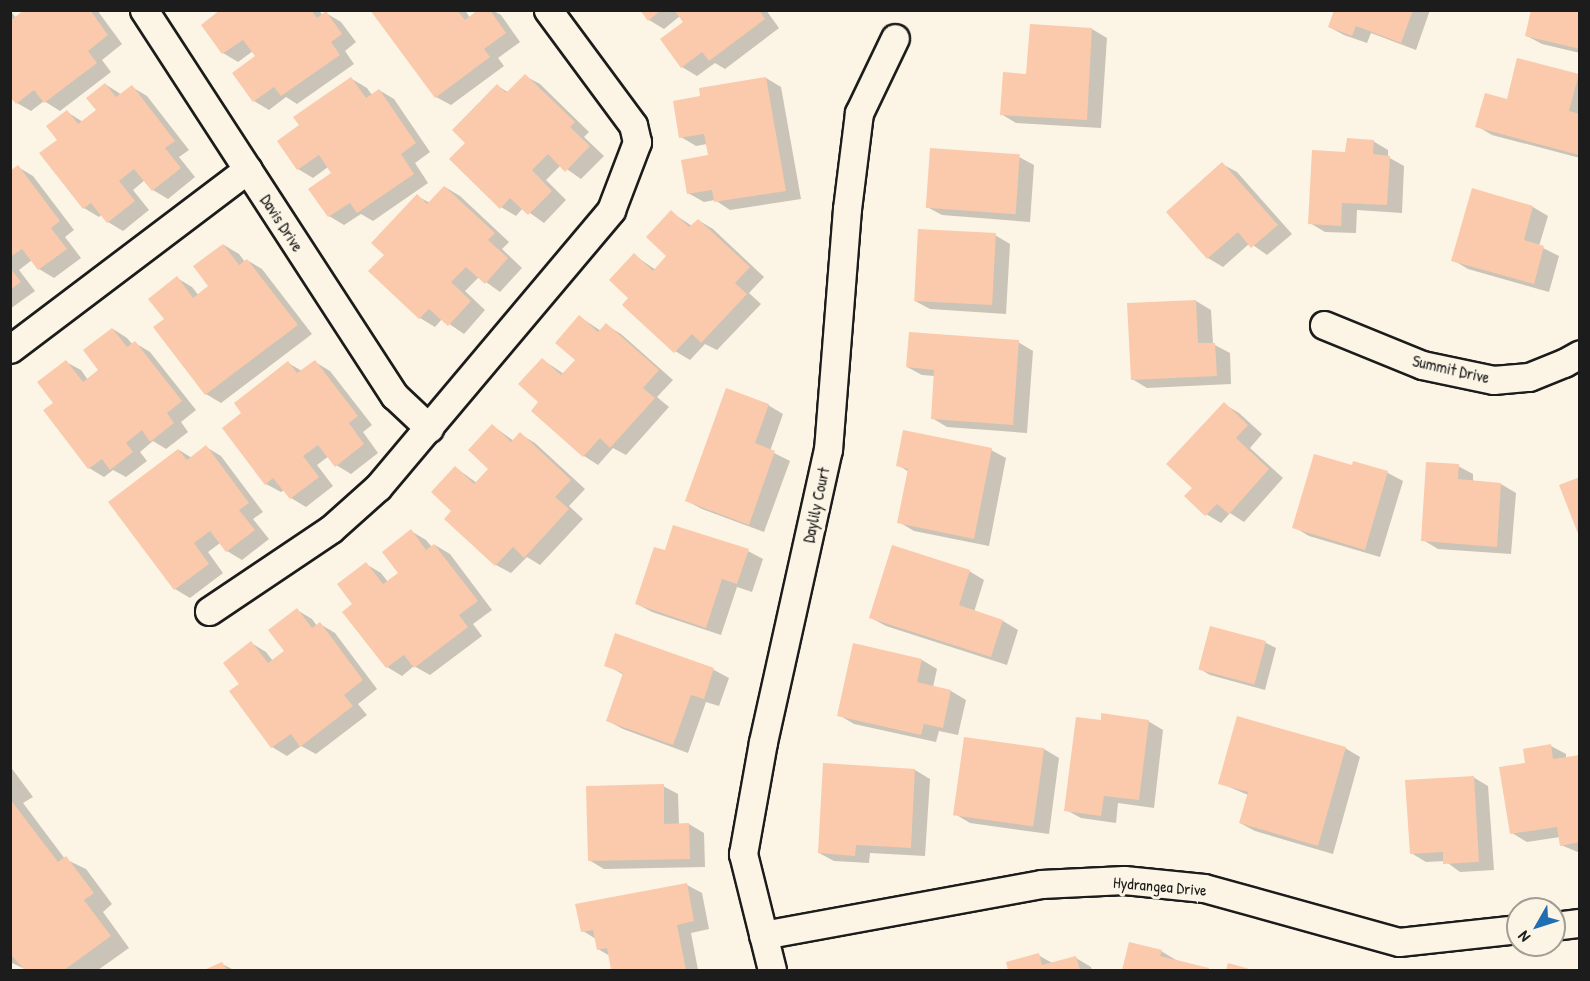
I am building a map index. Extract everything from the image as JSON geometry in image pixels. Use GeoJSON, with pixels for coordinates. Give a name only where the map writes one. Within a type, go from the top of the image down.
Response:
{"type":"FeatureCollection","features":[{"type":"Feature","properties":{"kind":"street","name":"Davis Drive"},"geometry":{"type":"LineString","coordinates":[[144,10],[395,396],[429,428]]}},
{"type":"Feature","properties":{"kind":"street"},"geometry":{"type":"LineString","coordinates":[[209,611],[331,530],[378,488],[611,210],[637,142],[633,124],[548,10]]}},
{"type":"Feature","properties":{"kind":"street","name":"Daylily Court"},"geometry":{"type":"LineString","coordinates":[[772,970],[743,854],[763,742],[828,450],[847,209],[860,113],[895,38]]}},
{"type":"Feature","properties":{"kind":"street"},"geometry":{"type":"LineString","coordinates":[[10,349],[248,169]]}},
{"type":"Feature","properties":{"kind":"street","name":"Summit Drive"},"geometry":{"type":"LineString","coordinates":[[1324,325],[1422,365],[1493,380],[1529,377],[1580,354]]}},
{"type":"Feature","properties":{"kind":"street","name":"Hydrangea Drive"},"geometry":{"type":"LineString","coordinates":[[763,935],[1041,884],[1124,880],[1204,888],[1400,942],[1506,931]]}},
{"type":"Feature","properties":{"kind":"building"},"geometry":{"type":"Polygon","coordinates":[[[24,10],[90,10],[108,35],[88,51],[97,63],[44,103],[34,90],[16,104],[10,97],[10,21],[24,10]]]}},
{"type":"Feature","properties":{"kind":"building"},"geometry":{"type":"Polygon","coordinates":[[[220,10],[311,10],[317,18],[326,11],[342,34],[331,42],[340,55],[281,96],[274,87],[253,102],[232,73],[255,56],[243,40],[222,54],[201,25],[220,10]]]}},
{"type":"Feature","properties":{"kind":"building"},"geometry":{"type":"Polygon","coordinates":[[[370,10],[457,10],[465,20],[478,10],[490,10],[506,33],[484,49],[490,57],[435,98],[370,10]]]}},
{"type":"Feature","properties":{"kind":"building"},"geometry":{"type":"Polygon","coordinates":[[[640,10],[661,10],[648,21],[640,10]]]}},
{"type":"Feature","properties":{"kind":"building"},"geometry":{"type":"Polygon","coordinates":[[[674,10],[759,10],[765,19],[709,61],[702,52],[681,68],[660,39],[683,22],[674,10]]]}},
{"type":"Feature","properties":{"kind":"building"},"geometry":{"type":"Polygon","coordinates":[[[1334,10],[1413,10],[1401,43],[1356,26],[1352,36],[1328,27],[1334,10]]]}},
{"type":"Feature","properties":{"kind":"building"},"geometry":{"type":"Polygon","coordinates":[[[1531,10],[1580,10],[1580,49],[1525,36],[1531,10]]]}},
{"type":"Feature","properties":{"kind":"building"},"geometry":{"type":"Polygon","coordinates":[[[1030,24],[1092,28],[1087,120],[1000,115],[1003,72],[1026,74],[1030,24]]]}},
{"type":"Feature","properties":{"kind":"building"},"geometry":{"type":"Polygon","coordinates":[[[1517,58],[1579,74],[1569,111],[1580,114],[1579,155],[1475,127],[1485,93],[1507,99],[1517,58]]]}},
{"type":"Feature","properties":{"kind":"building"},"geometry":{"type":"Polygon","coordinates":[[[525,74],[575,122],[570,127],[590,146],[565,172],[548,154],[532,170],[552,191],[528,215],[510,198],[500,209],[449,159],[465,143],[452,130],[497,84],[506,93],[525,74]]]}},
{"type":"Feature","properties":{"kind":"building"},"geometry":{"type":"Polygon","coordinates":[[[351,77],[366,98],[379,89],[416,143],[401,154],[414,174],[357,213],[350,203],[328,217],[308,189],[331,173],[319,155],[297,170],[277,141],[299,125],[293,117],[351,77]]]}},
{"type":"Feature","properties":{"kind":"building"},"geometry":{"type":"Polygon","coordinates":[[[766,77],[786,191],[714,202],[712,190],[687,194],[681,160],[708,155],[704,134],[679,138],[673,101],[700,96],[699,88],[766,77]]]}},
{"type":"Feature","properties":{"kind":"building"},"geometry":{"type":"Polygon","coordinates":[[[105,83],[116,97],[132,85],[175,141],[165,148],[181,168],[152,191],[134,169],[119,181],[135,201],[107,223],[91,203],[83,209],[39,153],[57,140],[46,126],[67,110],[78,124],[96,110],[86,98],[105,83]]]}},
{"type":"Feature","properties":{"kind":"building"},"geometry":{"type":"Polygon","coordinates":[[[1347,138],[1374,140],[1373,154],[1390,156],[1387,205],[1342,203],[1341,226],[1308,224],[1312,150],[1345,152],[1347,138]]]}},
{"type":"Feature","properties":{"kind":"building"},"geometry":{"type":"Polygon","coordinates":[[[930,148],[1020,154],[1016,214],[926,208],[930,148]]]}},
{"type":"Feature","properties":{"kind":"building"},"geometry":{"type":"Polygon","coordinates":[[[1222,162],[1278,225],[1251,248],[1238,232],[1207,259],[1166,212],[1222,162]]]}},
{"type":"Feature","properties":{"kind":"building"},"geometry":{"type":"Polygon","coordinates":[[[18,165],[60,221],[51,228],[67,249],[38,270],[22,249],[10,257],[10,171],[18,165]]]}},
{"type":"Feature","properties":{"kind":"building"},"geometry":{"type":"Polygon","coordinates":[[[444,186],[495,233],[488,240],[508,258],[485,284],[466,267],[451,282],[471,301],[448,326],[429,309],[419,319],[368,271],[384,255],[371,243],[417,194],[427,204],[444,186]]]}},
{"type":"Feature","properties":{"kind":"building"},"geometry":{"type":"Polygon","coordinates":[[[1472,188],[1533,206],[1524,240],[1544,246],[1534,284],[1451,261],[1472,188]]]}},
{"type":"Feature","properties":{"kind":"building"},"geometry":{"type":"Polygon","coordinates":[[[671,210],[689,227],[698,219],[750,267],[735,283],[747,294],[701,343],[692,334],[674,353],[622,305],[628,298],[609,280],[634,253],[653,271],[666,256],[646,237],[671,210]]]}},
{"type":"Feature","properties":{"kind":"building"},"geometry":{"type":"Polygon","coordinates":[[[918,229],[996,233],[992,305],[914,301],[918,229]]]}},
{"type":"Feature","properties":{"kind":"building"},"geometry":{"type":"Polygon","coordinates":[[[223,244],[239,265],[247,259],[298,325],[205,395],[153,327],[164,319],[148,299],[177,276],[193,298],[208,286],[193,266],[223,244]]]}},
{"type":"Feature","properties":{"kind":"building"},"geometry":{"type":"Polygon","coordinates":[[[10,268],[21,282],[10,290],[10,268]]]}},
{"type":"Feature","properties":{"kind":"building"},"geometry":{"type":"Polygon","coordinates":[[[1196,300],[1198,343],[1215,343],[1217,376],[1131,380],[1127,303],[1196,300]]]}},
{"type":"Feature","properties":{"kind":"building"},"geometry":{"type":"Polygon","coordinates":[[[579,315],[598,332],[606,323],[659,370],[643,388],[655,398],[610,448],[600,438],[583,457],[531,411],[538,402],[518,384],[542,358],[561,375],[575,360],[555,343],[579,315]]]}},
{"type":"Feature","properties":{"kind":"building"},"geometry":{"type":"Polygon","coordinates":[[[112,328],[127,347],[135,341],[182,401],[167,413],[174,423],[150,442],[142,430],[126,443],[133,452],[110,470],[102,459],[88,469],[43,410],[53,403],[37,382],[66,360],[83,382],[98,370],[83,350],[112,328]]]}},
{"type":"Feature","properties":{"kind":"building"},"geometry":{"type":"Polygon","coordinates":[[[909,332],[1019,340],[1013,425],[931,419],[934,370],[906,367],[909,332]]]}},
{"type":"Feature","properties":{"kind":"building"},"geometry":{"type":"Polygon","coordinates":[[[315,360],[358,416],[349,423],[364,444],[335,467],[318,445],[303,456],[319,477],[290,499],[273,478],[265,485],[222,428],[241,413],[234,403],[288,361],[297,373],[315,360]]]}},
{"type":"Feature","properties":{"kind":"building"},"geometry":{"type":"Polygon","coordinates":[[[726,388],[769,404],[755,443],[775,451],[749,525],[685,501],[726,388]]]}},
{"type":"Feature","properties":{"kind":"building"},"geometry":{"type":"Polygon","coordinates":[[[1224,402],[1248,425],[1236,438],[1269,469],[1229,514],[1217,504],[1205,516],[1184,496],[1192,488],[1166,464],[1224,402]]]}},
{"type":"Feature","properties":{"kind":"building"},"geometry":{"type":"Polygon","coordinates":[[[492,424],[511,442],[520,432],[571,480],[555,497],[569,509],[524,558],[513,547],[495,566],[444,519],[451,511],[431,492],[455,466],[474,484],[488,469],[468,450],[492,424]]]}},
{"type":"Feature","properties":{"kind":"building"},"geometry":{"type":"Polygon","coordinates":[[[903,430],[992,448],[974,539],[897,523],[908,469],[896,466],[903,430]]]}},
{"type":"Feature","properties":{"kind":"building"},"geometry":{"type":"Polygon","coordinates":[[[206,445],[249,503],[239,510],[255,530],[226,552],[210,531],[194,543],[209,564],[174,590],[108,502],[178,449],[187,460],[206,445]]]}},
{"type":"Feature","properties":{"kind":"building"},"geometry":{"type":"Polygon","coordinates":[[[1314,454],[1352,465],[1353,461],[1388,471],[1365,550],[1292,528],[1314,454]]]}},
{"type":"Feature","properties":{"kind":"building"},"geometry":{"type":"Polygon","coordinates":[[[1426,462],[1459,464],[1458,479],[1501,483],[1497,547],[1421,541],[1426,462]]]}},
{"type":"Feature","properties":{"kind":"building"},"geometry":{"type":"Polygon","coordinates":[[[1580,477],[1580,535],[1579,536],[1559,485],[1580,477]]]}},
{"type":"Feature","properties":{"kind":"building"},"geometry":{"type":"Polygon","coordinates":[[[673,525],[749,549],[737,584],[722,579],[706,628],[635,604],[654,547],[665,550],[673,525]]]}},
{"type":"Feature","properties":{"kind":"building"},"geometry":{"type":"Polygon","coordinates":[[[411,529],[426,550],[434,544],[478,601],[459,615],[468,627],[414,668],[404,655],[386,668],[342,612],[352,604],[337,584],[366,562],[383,584],[398,573],[382,552],[411,529]]]}},
{"type":"Feature","properties":{"kind":"building"},"geometry":{"type":"Polygon","coordinates":[[[892,545],[970,570],[959,605],[1003,620],[991,657],[869,618],[892,545]]]}},
{"type":"Feature","properties":{"kind":"building"},"geometry":{"type":"Polygon","coordinates":[[[297,608],[312,628],[320,622],[363,680],[344,695],[353,706],[300,747],[291,734],[271,748],[229,691],[239,684],[223,663],[251,641],[268,663],[284,651],[268,630],[297,608]]]}},
{"type":"Feature","properties":{"kind":"building"},"geometry":{"type":"Polygon","coordinates":[[[1210,626],[1266,641],[1254,684],[1198,669],[1210,626]]]}},
{"type":"Feature","properties":{"kind":"building"},"geometry":{"type":"Polygon","coordinates":[[[615,633],[714,668],[704,699],[691,695],[673,745],[606,721],[623,673],[604,666],[615,633]]]}},
{"type":"Feature","properties":{"kind":"building"},"geometry":{"type":"Polygon","coordinates":[[[853,643],[922,659],[917,682],[951,690],[943,728],[924,724],[921,735],[837,716],[853,643]]]}},
{"type":"Feature","properties":{"kind":"building"},"geometry":{"type":"Polygon","coordinates":[[[1101,713],[1149,720],[1139,800],[1104,796],[1101,816],[1064,811],[1076,717],[1101,720],[1101,713]]]}},
{"type":"Feature","properties":{"kind":"building"},"geometry":{"type":"Polygon","coordinates":[[[1237,716],[1346,747],[1318,846],[1239,823],[1248,792],[1218,784],[1237,716]]]}},
{"type":"Feature","properties":{"kind":"building"},"geometry":{"type":"Polygon","coordinates":[[[964,737],[1044,748],[1033,827],[953,815],[964,737]]]}},
{"type":"Feature","properties":{"kind":"building"},"geometry":{"type":"Polygon","coordinates":[[[1551,744],[1553,759],[1580,755],[1580,842],[1560,846],[1557,827],[1510,834],[1499,767],[1525,763],[1523,749],[1551,744]]]}},
{"type":"Feature","properties":{"kind":"building"},"geometry":{"type":"Polygon","coordinates":[[[823,763],[915,769],[911,848],[856,845],[855,856],[818,853],[823,763]]]}},
{"type":"Feature","properties":{"kind":"building"},"geometry":{"type":"Polygon","coordinates":[[[1474,776],[1479,862],[1443,864],[1443,852],[1410,854],[1405,780],[1474,776]]]}},
{"type":"Feature","properties":{"kind":"building"},"geometry":{"type":"Polygon","coordinates":[[[664,784],[664,824],[689,823],[690,859],[588,861],[586,786],[664,784]]]}},
{"type":"Feature","properties":{"kind":"building"},"geometry":{"type":"Polygon","coordinates":[[[10,799],[58,862],[66,856],[94,893],[84,900],[111,936],[64,970],[25,970],[10,954],[10,799]]]}},
{"type":"Feature","properties":{"kind":"building"},"geometry":{"type":"Polygon","coordinates":[[[687,883],[694,921],[677,925],[686,970],[611,970],[607,948],[597,950],[593,930],[581,932],[575,904],[687,883]]]}},
{"type":"Feature","properties":{"kind":"building"},"geometry":{"type":"Polygon","coordinates":[[[1129,942],[1162,950],[1160,956],[1209,968],[1209,970],[1122,970],[1129,942]]]}},
{"type":"Feature","properties":{"kind":"building"},"geometry":{"type":"Polygon","coordinates":[[[1039,953],[1042,965],[1076,956],[1080,970],[1008,970],[1006,962],[1039,953]]]}},
{"type":"Feature","properties":{"kind":"building"},"geometry":{"type":"Polygon","coordinates":[[[222,962],[227,970],[204,970],[222,962]]]}},
{"type":"Feature","properties":{"kind":"building"},"geometry":{"type":"Polygon","coordinates":[[[1228,963],[1253,970],[1226,970],[1228,963]]]}}]}
